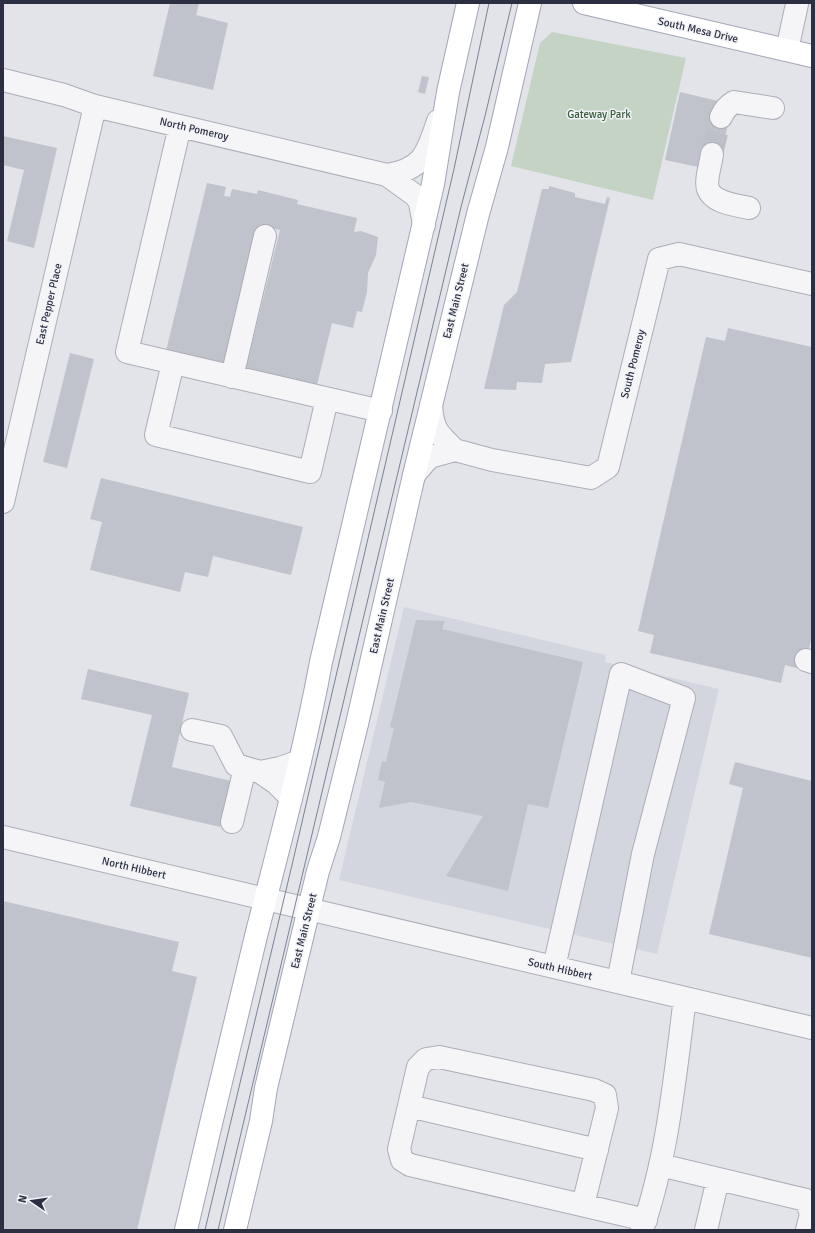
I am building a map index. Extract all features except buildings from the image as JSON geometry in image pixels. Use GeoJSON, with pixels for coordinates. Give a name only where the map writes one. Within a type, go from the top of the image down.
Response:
{"type":"FeatureCollection","features":[{"type":"Feature","properties":{"kind":"main road"},"geometry":{"type":"LineString","coordinates":[[186,1230],[300,761],[321,662],[424,226],[433,184],[448,92],[468,3]]}},
{"type":"Feature","properties":{"kind":"main road","name":"East Main Street"},"geometry":{"type":"LineString","coordinates":[[235,1230],[261,1121],[266,1088],[318,871],[329,837],[357,724],[414,475],[478,214],[497,147],[530,3]]}},
{"type":"Feature","properties":{"kind":"main road","name":"South Mesa Drive"},"geometry":{"type":"LineString","coordinates":[[584,3],[812,56]]}},
{"type":"Feature","properties":{"kind":"street"},"geometry":{"type":"LineString","coordinates":[[786,50],[797,4]]}},
{"type":"Feature","properties":{"kind":"street","name":"North Pomeroy"},"geometry":{"type":"LineString","coordinates":[[3,80],[64,95],[95,106],[386,175],[416,196],[420,203],[424,226]]}},
{"type":"Feature","properties":{"kind":"street","name":"North Pomeroy"},"geometry":{"type":"LineString","coordinates":[[386,175],[409,170],[417,164],[425,154],[431,142],[448,92]]}},
{"type":"Feature","properties":{"kind":"street"},"geometry":{"type":"LineString","coordinates":[[721,117],[724,110],[734,102],[774,108]]}},
{"type":"Feature","properties":{"kind":"street","name":"East Pepper Place"},"geometry":{"type":"LineString","coordinates":[[3,502],[95,106]]}},
{"type":"Feature","properties":{"kind":"street"},"geometry":{"type":"LineString","coordinates":[[180,126],[127,352],[381,411]]}},
{"type":"Feature","properties":{"kind":"street"},"geometry":{"type":"LineString","coordinates":[[712,154],[707,188],[710,193],[714,197],[726,203],[749,208]]}},
{"type":"Feature","properties":{"kind":"street"},"geometry":{"type":"LineString","coordinates":[[232,377],[266,236]]}},
{"type":"Feature","properties":{"kind":"street","name":"South Pomeroy"},"geometry":{"type":"LineString","coordinates":[[431,405],[432,422],[436,431],[455,450],[492,460],[591,478],[608,467],[659,259],[679,254],[812,284]]}},
{"type":"Feature","properties":{"kind":"street"},"geometry":{"type":"LineString","coordinates":[[173,363],[156,435],[310,472],[327,399]]}},
{"type":"Feature","properties":{"kind":"street"},"geometry":{"type":"LineString","coordinates":[[414,475],[430,457],[455,450]]}},
{"type":"Feature","properties":{"kind":"street"},"geometry":{"type":"LineString","coordinates":[[554,967],[622,674],[684,698],[643,854],[618,982]]}},
{"type":"Feature","properties":{"kind":"street"},"geometry":{"type":"LineString","coordinates":[[192,730],[221,736],[236,765],[252,770],[276,783],[291,798]]}},
{"type":"Feature","properties":{"kind":"street"},"geometry":{"type":"LineString","coordinates":[[252,770],[280,768],[300,761]]}},
{"type":"Feature","properties":{"kind":"street"},"geometry":{"type":"LineString","coordinates":[[232,822],[252,770]]}},
{"type":"Feature","properties":{"kind":"street","name":"North Hibbert"},"geometry":{"type":"LineString","coordinates":[[3,837],[309,910]]}},
{"type":"Feature","properties":{"kind":"street","name":"South Hibbert"},"geometry":{"type":"LineString","coordinates":[[309,910],[812,1028]]}},
{"type":"Feature","properties":{"kind":"street"},"geometry":{"type":"LineString","coordinates":[[583,1205],[607,1108],[605,1095],[594,1090],[439,1057],[426,1059],[418,1067],[399,1149],[402,1160],[410,1165],[583,1205],[644,1225],[651,1203],[670,1116],[684,998]]}},
{"type":"Feature","properties":{"kind":"street"},"geometry":{"type":"LineString","coordinates":[[409,1106],[597,1150]]}},
{"type":"Feature","properties":{"kind":"street"},"geometry":{"type":"LineString","coordinates":[[660,1165],[806,1200],[811,1214],[807,1230]]}},
{"type":"Feature","properties":{"kind":"street"},"geometry":{"type":"LineString","coordinates":[[706,1230],[718,1179]]}},
{"type":"Feature","properties":{"kind":"shaded area"},"geometry":{"type":"Polygon","coordinates":[[[404,607],[606,655],[605,662],[719,689],[657,954],[339,880],[404,607]]]}},
{"type":"Feature","properties":{"kind":"green space","name":"Gateway Park"},"geometry":{"type":"Polygon","coordinates":[[[552,32],[686,58],[653,200],[511,166],[540,43],[552,32]]]}},
{"type":"Feature","properties":{"kind":"tunnel"},"geometry":{"type":"LineString","coordinates":[[712,154],[721,117]]}},
{"type":"Feature","properties":{"kind":"tram line"},"geometry":{"type":"LineString","coordinates":[[205,1230],[292,865],[454,169],[489,3]]}},
{"type":"Feature","properties":{"kind":"tram line"},"geometry":{"type":"LineString","coordinates":[[218,1230],[461,207],[485,116],[512,3]]}}]}
